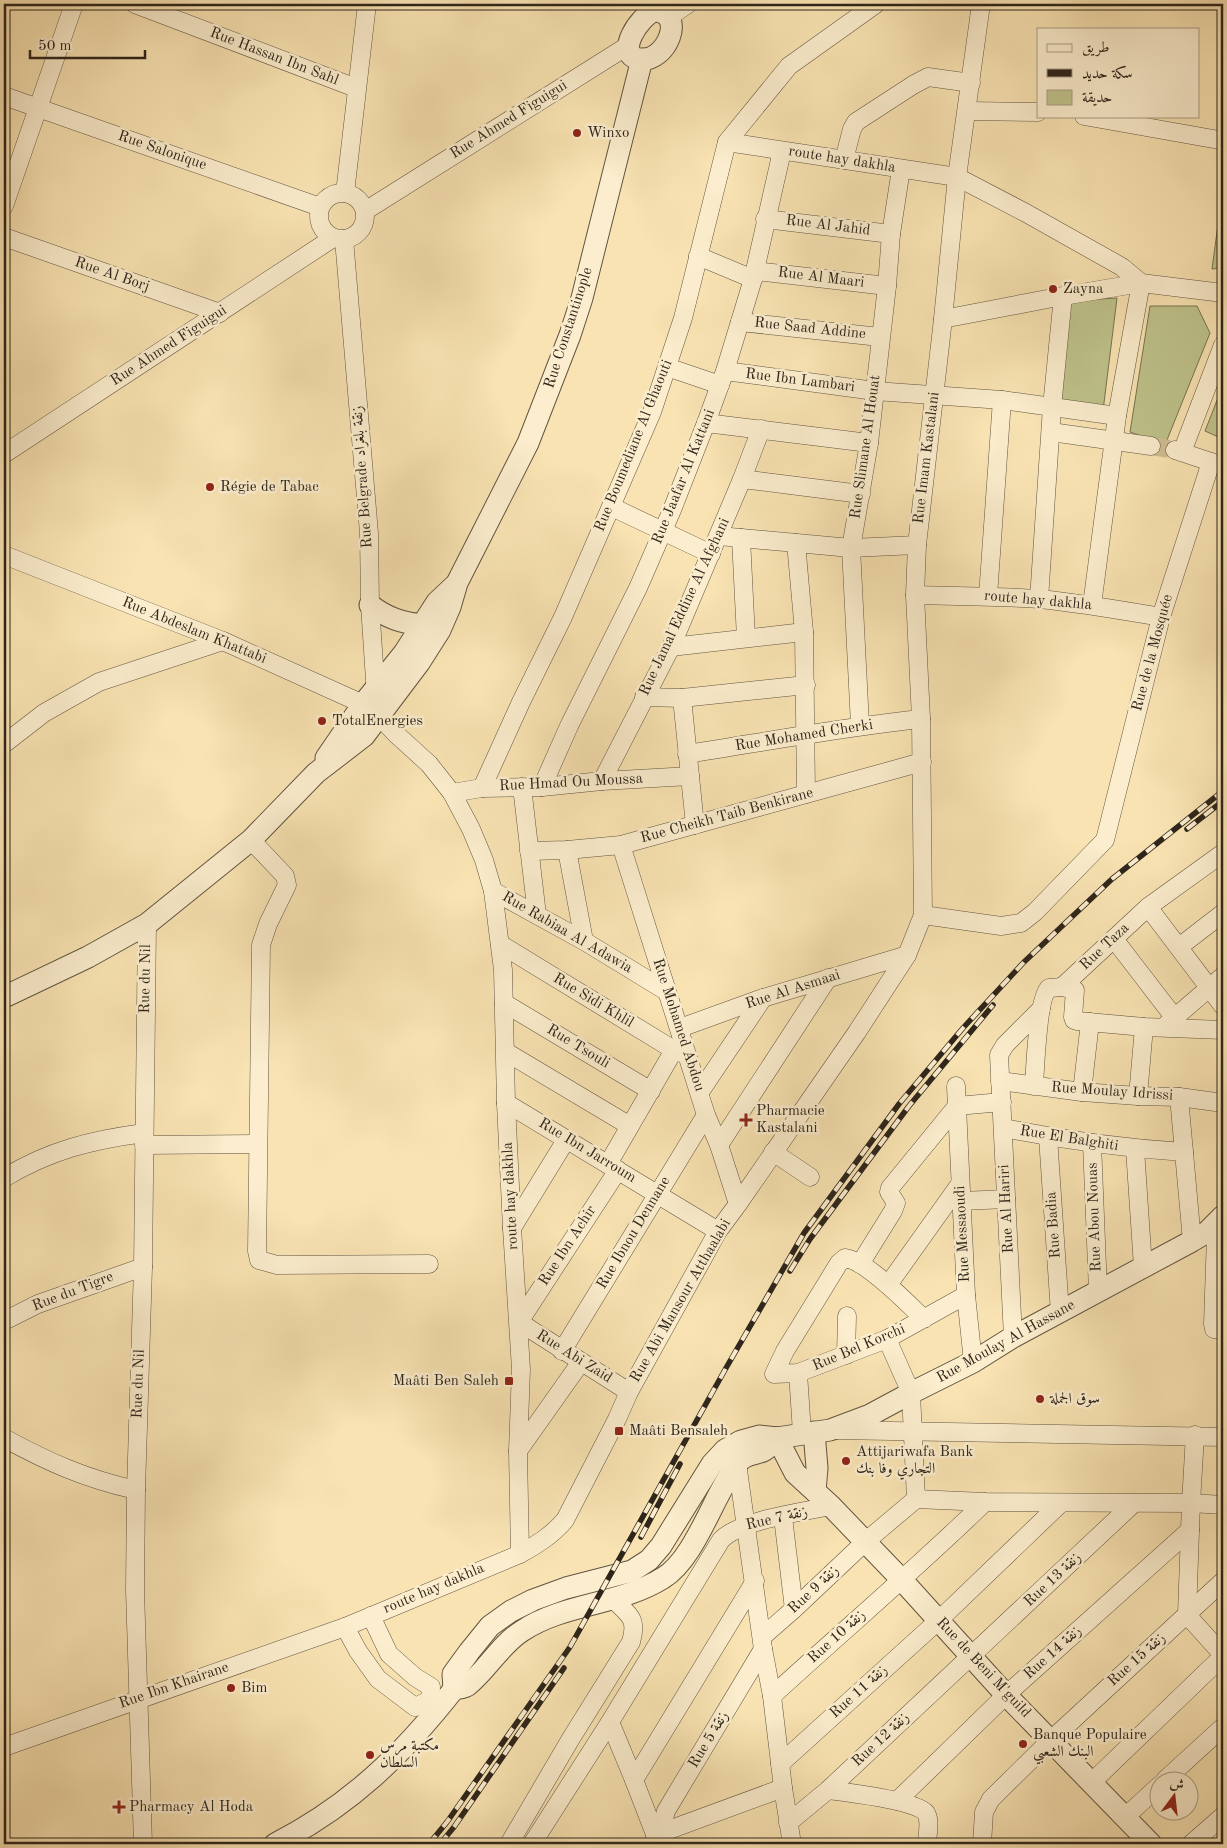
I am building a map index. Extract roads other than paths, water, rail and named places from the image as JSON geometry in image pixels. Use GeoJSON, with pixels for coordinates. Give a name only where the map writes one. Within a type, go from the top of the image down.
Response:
{"type":"FeatureCollection","features":[{"type":"Feature","properties":{"kind":"street"},"geometry":{"type":"LineString","coordinates":[[4,206],[74,4]]}},
{"type":"Feature","properties":{"kind":"street","name":"Rue Hassan Ibn Sahl"},"geometry":{"type":"LineString","coordinates":[[135,4],[356,88]]}},
{"type":"Feature","properties":{"kind":"street"},"geometry":{"type":"LineString","coordinates":[[346,193],[356,88],[367,4]]}},
{"type":"Feature","properties":{"kind":"street"},"geometry":{"type":"LineString","coordinates":[[656,11],[672,23],[663,48],[655,56],[635,52],[636,27],[656,11],[688,4]]}},
{"type":"Feature","properties":{"kind":"street","name":"Rue Boumediane Al Ghaouti"},"geometry":{"type":"LineString","coordinates":[[482,788],[521,702],[563,618],[652,412],[683,318],[727,142],[789,66],[876,4]]}},
{"type":"Feature","properties":{"kind":"street","name":"Rue Imam Kastalani"},"geometry":{"type":"LineString","coordinates":[[923,916],[921,719],[915,595],[917,545],[935,396],[957,177],[981,4]]}},
{"type":"Feature","properties":{"kind":"street","name":"Rue Ahmed Figuigui"},"geometry":{"type":"LineString","coordinates":[[365,211],[635,52]]}},
{"type":"Feature","properties":{"kind":"street","name":"Rue Constantinople"},"geometry":{"type":"LineString","coordinates":[[372,703],[419,663],[440,630],[450,607],[457,583],[528,443],[570,335],[584,289],[635,52]]}},
{"type":"Feature","properties":{"kind":"street"},"geometry":{"type":"LineString","coordinates":[[844,160],[852,129],[856,122],[913,85],[928,77],[971,83]]}},
{"type":"Feature","properties":{"kind":"street","name":"Rue Salonique"},"geometry":{"type":"LineString","coordinates":[[4,96],[320,206]]}},
{"type":"Feature","properties":{"kind":"street"},"geometry":{"type":"LineString","coordinates":[[967,111],[1037,112]]}},
{"type":"Feature","properties":{"kind":"street"},"geometry":{"type":"LineString","coordinates":[[1095,118],[1219,140]]}},
{"type":"Feature","properties":{"kind":"street","name":"route hay dakhla"},"geometry":{"type":"LineString","coordinates":[[727,142],[957,177]]}},
{"type":"Feature","properties":{"kind":"street","name":"Rue Jaafar Al Kattani"},"geometry":{"type":"LineString","coordinates":[[542,787],[569,726],[638,588],[706,423],[754,275],[765,219],[782,150]]}},
{"type":"Feature","properties":{"kind":"street","name":"Rue Slimane Al Houat"},"geometry":{"type":"LineString","coordinates":[[860,725],[851,548],[869,443],[891,234],[901,169]]}},
{"type":"Feature","properties":{"kind":"street"},"geometry":{"type":"LineString","coordinates":[[957,177],[1122,267],[1142,284]]}},
{"type":"Feature","properties":{"kind":"street"},"geometry":{"type":"LineString","coordinates":[[346,193],[356,197],[362,203],[365,211],[365,219],[361,230],[352,237],[339,238],[324,231],[320,225],[318,214],[320,206],[330,195],[346,193]]}},
{"type":"Feature","properties":{"kind":"street","name":"Rue Al Jahid"},"geometry":{"type":"LineString","coordinates":[[765,219],[891,234]]}},
{"type":"Feature","properties":{"kind":"street","name":"Rue Al Borj"},"geometry":{"type":"LineString","coordinates":[[4,237],[220,313]]}},
{"type":"Feature","properties":{"kind":"street","name":"Rue Ahmed Figuigui"},"geometry":{"type":"LineString","coordinates":[[4,454],[339,238]]}},
{"type":"Feature","properties":{"kind":"street","name":"Rue Belgrade زنقة بلغراد"},"geometry":{"type":"LineString","coordinates":[[339,238],[369,533],[372,703]]}},
{"type":"Feature","properties":{"kind":"street","name":"Rue Al Maari"},"geometry":{"type":"LineString","coordinates":[[698,256],[754,275],[887,286]]}},
{"type":"Feature","properties":{"kind":"street"},"geometry":{"type":"LineString","coordinates":[[1092,605],[1113,440],[1142,284]]}},
{"type":"Feature","properties":{"kind":"street"},"geometry":{"type":"LineString","coordinates":[[943,319],[1063,296],[1142,284],[1223,293]]}},
{"type":"Feature","properties":{"kind":"street"},"geometry":{"type":"LineString","coordinates":[[1039,599],[1052,407],[1063,296]]}},
{"type":"Feature","properties":{"kind":"street","name":"Rue Saad Addine"},"geometry":{"type":"LineString","coordinates":[[740,322],[880,337]]}},
{"type":"Feature","properties":{"kind":"street"},"geometry":{"type":"LineString","coordinates":[[1217,464],[1178,451],[1223,345]]}},
{"type":"Feature","properties":{"kind":"street","name":"Rue Ibn Lambari"},"geometry":{"type":"LineString","coordinates":[[667,367],[722,378],[1002,400],[1117,416]]}},
{"type":"Feature","properties":{"kind":"street"},"geometry":{"type":"LineString","coordinates":[[988,596],[1002,400]]}},
{"type":"Feature","properties":{"kind":"street"},"geometry":{"type":"LineString","coordinates":[[706,423],[869,443]]}},
{"type":"Feature","properties":{"kind":"street","name":"Rue Jamal Eddine Al Afghani"},"geometry":{"type":"LineString","coordinates":[[602,781],[671,646],[719,536],[761,429]]}},
{"type":"Feature","properties":{"kind":"street"},"geometry":{"type":"LineString","coordinates":[[1051,432],[1152,446]]}},
{"type":"Feature","properties":{"kind":"street","name":"Rue de la Mosquée"},"geometry":{"type":"LineString","coordinates":[[923,916],[1001,926],[1021,922],[1035,912],[1101,845],[1107,833],[1161,617],[1217,464]]}},
{"type":"Feature","properties":{"kind":"street"},"geometry":{"type":"LineString","coordinates":[[742,479],[861,494]]}},
{"type":"Feature","properties":{"kind":"street"},"geometry":{"type":"LineString","coordinates":[[612,507],[711,554]]}},
{"type":"Feature","properties":{"kind":"street"},"geometry":{"type":"LineString","coordinates":[[719,536],[851,548],[917,545]]}},
{"type":"Feature","properties":{"kind":"street"},"geometry":{"type":"LineString","coordinates":[[741,538],[746,638]]}},
{"type":"Feature","properties":{"kind":"street"},"geometry":{"type":"LineString","coordinates":[[796,543],[804,632],[806,794]]}},
{"type":"Feature","properties":{"kind":"street","name":"Rue Abdeslam Khattabi"},"geometry":{"type":"LineString","coordinates":[[4,555],[223,641],[372,703]]}},
{"type":"Feature","properties":{"kind":"street","name":"Rue Constantinople"},"geometry":{"type":"LineString","coordinates":[[372,703],[437,602],[457,583]]}},
{"type":"Feature","properties":{"kind":"street","name":"route hay dakhla"},"geometry":{"type":"LineString","coordinates":[[915,595],[1039,599],[1092,605],[1161,617]]}},
{"type":"Feature","properties":{"kind":"street"},"geometry":{"type":"LineString","coordinates":[[370,605],[387,617],[423,625]]}},
{"type":"Feature","properties":{"kind":"street"},"geometry":{"type":"LineString","coordinates":[[671,646],[804,632]]}},
{"type":"Feature","properties":{"kind":"street"},"geometry":{"type":"LineString","coordinates":[[4,744],[44,713],[99,682],[223,641]]}},
{"type":"Feature","properties":{"kind":"street"},"geometry":{"type":"LineString","coordinates":[[644,697],[682,698],[806,685]]}},
{"type":"Feature","properties":{"kind":"street"},"geometry":{"type":"LineString","coordinates":[[682,698],[695,825]]}},
{"type":"Feature","properties":{"kind":"street"},"geometry":{"type":"LineString","coordinates":[[4,997],[88,957],[147,924],[251,840],[316,773],[364,736],[372,703]]}},
{"type":"Feature","properties":{"kind":"street","name":"route hay dakhla"},"geometry":{"type":"LineString","coordinates":[[371,1616],[520,1554],[518,1451],[521,1369],[506,1103],[504,1003],[500,944],[493,891],[484,860],[471,829],[452,793],[429,764],[396,734],[372,703]]}},
{"type":"Feature","properties":{"kind":"street","name":"Rue Mohamed Cherki"},"geometry":{"type":"LineString","coordinates":[[687,754],[806,736],[860,725],[921,719]]}},
{"type":"Feature","properties":{"kind":"street","name":"Rue Cheikh Taib Benkirane"},"geometry":{"type":"LineString","coordinates":[[529,851],[621,845],[922,762]]}},
{"type":"Feature","properties":{"kind":"street","name":"Rue Hmad Ou Moussa"},"geometry":{"type":"LineString","coordinates":[[452,793],[482,788],[542,787],[602,781],[690,776]]}},
{"type":"Feature","properties":{"kind":"street"},"geometry":{"type":"LineString","coordinates":[[522,787],[537,915]]}},
{"type":"Feature","properties":{"kind":"street"},"geometry":{"type":"LineString","coordinates":[[251,840],[285,876],[287,885],[268,924],[262,945],[258,1144],[257,1251],[259,1260],[277,1266],[429,1264]]}},
{"type":"Feature","properties":{"kind":"street","name":"Rue Mohamed Abdou"},"geometry":{"type":"LineString","coordinates":[[621,845],[666,991],[680,1028],[681,1053],[700,1092],[706,1115],[719,1145],[738,1204]]}},
{"type":"Feature","properties":{"kind":"street"},"geometry":{"type":"LineString","coordinates":[[567,850],[584,941]]}},
{"type":"Feature","properties":{"kind":"street","name":"Rue Taza"},"geometry":{"type":"LineString","coordinates":[[1055,988],[1114,939],[1148,907],[1223,853]]}},
{"type":"Feature","properties":{"kind":"street","name":"Rue Rabiaa Al Adawia"},"geometry":{"type":"LineString","coordinates":[[493,891],[584,941],[666,991]]}},
{"type":"Feature","properties":{"kind":"street"},"geometry":{"type":"LineString","coordinates":[[1148,907],[1223,1006]]}},
{"type":"Feature","properties":{"kind":"street"},"geometry":{"type":"LineString","coordinates":[[1179,947],[1223,913]]}},
{"type":"Feature","properties":{"kind":"street","name":"Rue Abi Mansour Atthaalabi"},"geometry":{"type":"LineString","coordinates":[[520,1554],[542,1542],[566,1520],[629,1392],[718,1231],[857,1032],[907,956],[923,916]]}},
{"type":"Feature","properties":{"kind":"street","name":"Rue du Nil"},"geometry":{"type":"LineString","coordinates":[[143,1844],[135,1590],[143,1267],[147,924]]}},
{"type":"Feature","properties":{"kind":"street"},"geometry":{"type":"LineString","coordinates":[[1114,939],[1169,1022]]}},
{"type":"Feature","properties":{"kind":"street","name":"Rue Sidi Khlil"},"geometry":{"type":"LineString","coordinates":[[500,944],[681,1053]]}},
{"type":"Feature","properties":{"kind":"street","name":"Rue Al Asmaai"},"geometry":{"type":"LineString","coordinates":[[680,1028],[763,998],[907,956]]}},
{"type":"Feature","properties":{"kind":"street"},"geometry":{"type":"LineString","coordinates":[[1169,1022],[1223,976]]}},
{"type":"Feature","properties":{"kind":"street"},"geometry":{"type":"LineString","coordinates":[[719,1145],[828,978]]}},
{"type":"Feature","properties":{"kind":"street"},"geometry":{"type":"LineString","coordinates":[[1034,1086],[1041,1009],[1055,988],[1074,990],[1082,1021],[1082,1092]]}},
{"type":"Feature","properties":{"kind":"street"},"geometry":{"type":"LineString","coordinates":[[700,1092],[763,998]]}},
{"type":"Feature","properties":{"kind":"street","name":"Rue Tsouli"},"geometry":{"type":"LineString","coordinates":[[504,1003],[651,1091]]}},
{"type":"Feature","properties":{"kind":"street","name":"Rue Al Hariri"},"geometry":{"type":"LineString","coordinates":[[1013,1337],[1004,1128],[999,1063],[1001,1050],[1041,1009]]}},
{"type":"Feature","properties":{"kind":"street"},"geometry":{"type":"LineString","coordinates":[[1082,1021],[1144,1027],[1169,1022],[1223,1030]]}},
{"type":"Feature","properties":{"kind":"street"},"geometry":{"type":"LineString","coordinates":[[1138,1096],[1144,1027]]}},
{"type":"Feature","properties":{"kind":"street"},"geometry":{"type":"LineString","coordinates":[[506,1052],[630,1126]]}},
{"type":"Feature","properties":{"kind":"street","name":"Rue Ibn Achir"},"geometry":{"type":"LineString","coordinates":[[519,1322],[613,1167],[630,1126],[651,1091],[681,1053]]}},
{"type":"Feature","properties":{"kind":"street","name":"Rue Moulay Idrissi"},"geometry":{"type":"LineString","coordinates":[[1000,1081],[1082,1092],[1179,1097],[1223,1103]]}},
{"type":"Feature","properties":{"kind":"street","name":"Rue Messaoudi"},"geometry":{"type":"LineString","coordinates":[[956,1086],[966,1295],[973,1362]]}},
{"type":"Feature","properties":{"kind":"street"},"geometry":{"type":"LineString","coordinates":[[1179,1097],[1184,1152],[1212,1232],[1212,1324],[1218,1329]]}},
{"type":"Feature","properties":{"kind":"street"},"geometry":{"type":"LineString","coordinates":[[924,1319],[888,1285],[852,1261],[895,1207],[896,1203],[889,1192],[890,1188],[957,1106],[1002,1102]]}},
{"type":"Feature","properties":{"kind":"street","name":"Rue Ibn Jarroum"},"geometry":{"type":"LineString","coordinates":[[506,1103],[718,1231]]}},
{"type":"Feature","properties":{"kind":"street","name":"Rue Ibnou Dennane"},"geometry":{"type":"LineString","coordinates":[[562,1351],[706,1115]]}},
{"type":"Feature","properties":{"kind":"street","name":"Rue El Balghiti"},"geometry":{"type":"LineString","coordinates":[[1004,1128],[1048,1137],[1135,1149],[1184,1152]]}},
{"type":"Feature","properties":{"kind":"street","name":"Rue Badia"},"geometry":{"type":"LineString","coordinates":[[1048,1137],[1060,1313]]}},
{"type":"Feature","properties":{"kind":"street"},"geometry":{"type":"LineString","coordinates":[[4,1178],[63,1149],[100,1139],[258,1144]]}},
{"type":"Feature","properties":{"kind":"street"},"geometry":{"type":"LineString","coordinates":[[512,1228],[566,1140]]}},
{"type":"Feature","properties":{"kind":"street","name":"Rue Abou Nouas"},"geometry":{"type":"LineString","coordinates":[[1092,1143],[1098,1291]]}},
{"type":"Feature","properties":{"kind":"street"},"geometry":{"type":"LineString","coordinates":[[1135,1149],[1143,1267]]}},
{"type":"Feature","properties":{"kind":"street"},"geometry":{"type":"LineString","coordinates":[[774,1152],[810,1176]]}},
{"type":"Feature","properties":{"kind":"street"},"geometry":{"type":"LineString","coordinates":[[888,1285],[960,1184]]}},
{"type":"Feature","properties":{"kind":"street"},"geometry":{"type":"LineString","coordinates":[[962,1201],[1006,1199]]}},
{"type":"Feature","properties":{"kind":"street","name":"Rue Moulay Al Hassane"},"geometry":{"type":"LineString","coordinates":[[454,1688],[452,1674],[468,1652],[490,1626],[511,1611],[533,1600],[566,1588],[632,1571],[649,1560],[661,1546],[712,1464],[725,1450],[741,1441],[759,1436],[776,1438],[815,1432],[870,1415],[973,1362],[1013,1337],[1212,1232]]}},
{"type":"Feature","properties":{"kind":"street","name":"Rue Bel Korchi"},"geometry":{"type":"LineString","coordinates":[[852,1261],[840,1263],[774,1374],[798,1373],[887,1339],[966,1295]]}},
{"type":"Feature","properties":{"kind":"street","name":"Rue du Tigre"},"geometry":{"type":"LineString","coordinates":[[4,1321],[38,1304],[143,1267]]}},
{"type":"Feature","properties":{"kind":"street"},"geometry":{"type":"LineString","coordinates":[[846,1355],[847,1316]]}},
{"type":"Feature","properties":{"kind":"street","name":"Rue Abi Zaid"},"geometry":{"type":"LineString","coordinates":[[519,1322],[629,1392]]}},
{"type":"Feature","properties":{"kind":"street"},"geometry":{"type":"LineString","coordinates":[[887,1339],[911,1393],[916,1499]]}},
{"type":"Feature","properties":{"kind":"street"},"geometry":{"type":"LineString","coordinates":[[518,1451],[581,1362]]}},
{"type":"Feature","properties":{"kind":"street"},"geometry":{"type":"LineString","coordinates":[[798,1373],[815,1432],[817,1468],[814,1491]]}},
{"type":"Feature","properties":{"kind":"street"},"geometry":{"type":"LineString","coordinates":[[815,1432],[912,1431],[1223,1437]]}},
{"type":"Feature","properties":{"kind":"street"},"geometry":{"type":"LineString","coordinates":[[1090,1783],[1223,1656],[1187,1615],[1195,1435]]}},
{"type":"Feature","properties":{"kind":"street"},"geometry":{"type":"LineString","coordinates":[[4,1438],[36,1456],[69,1471],[104,1483],[136,1490]]}},
{"type":"Feature","properties":{"kind":"street"},"geometry":{"type":"LineString","coordinates":[[275,1844],[336,1808],[375,1777],[406,1746],[434,1704],[454,1688],[467,1686],[503,1647],[521,1631],[543,1620],[632,1594],[656,1583],[674,1570],[690,1547],[737,1463],[752,1453],[765,1451],[776,1438]]}},
{"type":"Feature","properties":{"kind":"street","name":"Rue de Beni M'guild"},"geometry":{"type":"LineString","coordinates":[[776,1438],[795,1473],[831,1506],[901,1579],[1006,1695],[1151,1844]]}},
{"type":"Feature","properties":{"kind":"street"},"geometry":{"type":"LineString","coordinates":[[737,1463],[792,1844]]}},
{"type":"Feature","properties":{"kind":"street"},"geometry":{"type":"LineString","coordinates":[[865,1542],[916,1499],[985,1502],[1191,1503],[1223,1505]]}},
{"type":"Feature","properties":{"kind":"street"},"geometry":{"type":"LineString","coordinates":[[901,1579],[937,1549],[985,1502]]}},
{"type":"Feature","properties":{"kind":"street"},"geometry":{"type":"LineString","coordinates":[[938,1620],[1061,1503]]}},
{"type":"Feature","properties":{"kind":"street","name":"Rue 13 زنقة"},"geometry":{"type":"LineString","coordinates":[[972,1656],[1134,1503]]}},
{"type":"Feature","properties":{"kind":"street","name":"Rue 7 زنقة"},"geometry":{"type":"LineString","coordinates":[[610,1722],[725,1535],[746,1524],[831,1506]]}},
{"type":"Feature","properties":{"kind":"street"},"geometry":{"type":"LineString","coordinates":[[783,1517],[794,1609]]}},
{"type":"Feature","properties":{"kind":"street","name":"Rue 14 زنقة"},"geometry":{"type":"LineString","coordinates":[[898,1801],[1006,1695],[1190,1530]]}},
{"type":"Feature","properties":{"kind":"street","name":"Rue 9 زنقة"},"geometry":{"type":"LineString","coordinates":[[763,1643],[794,1609],[865,1542]]}},
{"type":"Feature","properties":{"kind":"street","name":"Rue 10 زنقة"},"geometry":{"type":"LineString","coordinates":[[772,1696],[901,1579]]}},
{"type":"Feature","properties":{"kind":"street","name":"Rue 15 زنقة"},"geometry":{"type":"LineString","coordinates":[[1051,1740],[1223,1580]]}},
{"type":"Feature","properties":{"kind":"street"},"geometry":{"type":"LineString","coordinates":[[634,1780],[755,1581]]}},
{"type":"Feature","properties":{"kind":"street"},"geometry":{"type":"LineString","coordinates":[[509,1844],[570,1740],[631,1642],[635,1630],[632,1618],[613,1599]]}},
{"type":"Feature","properties":{"kind":"street"},"geometry":{"type":"LineString","coordinates":[[371,1616],[389,1654],[415,1677],[431,1688],[434,1704],[415,1707],[378,1679],[358,1651],[345,1627],[371,1616]]}},
{"type":"Feature","properties":{"kind":"street","name":"Rue 11 زنقة"},"geometry":{"type":"LineString","coordinates":[[780,1764],[938,1620]]}},
{"type":"Feature","properties":{"kind":"street","name":"Rue Ibn Khairane"},"geometry":{"type":"LineString","coordinates":[[4,1747],[138,1698],[345,1627]]}},
{"type":"Feature","properties":{"kind":"street","name":"Rue 5 زنقة"},"geometry":{"type":"LineString","coordinates":[[658,1837],[666,1811],[763,1643]]}},
{"type":"Feature","properties":{"kind":"street","name":"Rue 12 زنقة"},"geometry":{"type":"LineString","coordinates":[[788,1823],[828,1790],[972,1656]]}},
{"type":"Feature","properties":{"kind":"street"},"geometry":{"type":"LineString","coordinates":[[610,1722],[658,1837],[783,1788]]}},
{"type":"Feature","properties":{"kind":"street"},"geometry":{"type":"LineString","coordinates":[[532,1844],[610,1722]]}},
{"type":"Feature","properties":{"kind":"street"},"geometry":{"type":"LineString","coordinates":[[1176,1770],[1223,1726]]}},
{"type":"Feature","properties":{"kind":"street"},"geometry":{"type":"LineString","coordinates":[[982,1844],[984,1812],[991,1799],[1051,1740]]}},
{"type":"Feature","properties":{"kind":"street"},"geometry":{"type":"LineString","coordinates":[[828,1790],[898,1801],[916,1806],[925,1811],[928,1818],[927,1844]]}},
{"type":"Feature","properties":{"kind":"street"},"geometry":{"type":"LineString","coordinates":[[1124,1818],[1150,1794]]}},
{"type":"Feature","properties":{"kind":"street"},"geometry":{"type":"LineString","coordinates":[[1191,1844],[1223,1816]]}},
{"type":"Feature","properties":{"kind":"tunnel"},"geometry":{"type":"LineString","coordinates":[[1151,446],[1175,450]]}},
{"type":"Feature","properties":{"kind":"railway"},"geometry":{"type":"LineString","coordinates":[[429,1844],[447,1822],[570,1647],[804,1233],[899,1104],[963,1028],[1024,962],[1112,879],[1223,791]]}},
{"type":"Feature","properties":{"kind":"railway"},"geometry":{"type":"LineString","coordinates":[[1187,829],[1223,801]]}},
{"type":"Feature","properties":{"kind":"railway"},"geometry":{"type":"LineString","coordinates":[[790,1271],[810,1239],[909,1106],[993,1005]]}},
{"type":"Feature","properties":{"kind":"railway"},"geometry":{"type":"LineString","coordinates":[[641,1537],[680,1464]]}},
{"type":"Feature","properties":{"kind":"railway"},"geometry":{"type":"LineString","coordinates":[[440,1844],[454,1827],[564,1668]]}},
{"type":"Feature","properties":{"kind":"place","name":"Winxo"},"geometry":{"type":"Point","coordinates":[577,133]}},
{"type":"Feature","properties":{"kind":"place","name":"Zayna"},"geometry":{"type":"Point","coordinates":[1053,289]}},
{"type":"Feature","properties":{"kind":"place","name":"Régie de Tabac"},"geometry":{"type":"Point","coordinates":[210,487]}},
{"type":"Feature","properties":{"kind":"place","name":"TotalEnergies"},"geometry":{"type":"Point","coordinates":[322,721]}},
{"type":"Feature","properties":{"kind":"place","name":"Pharmacie Kastalani"},"geometry":{"type":"Point","coordinates":[746,1120]}},
{"type":"Feature","properties":{"kind":"place","name":"Maâti Ben Saleh"},"geometry":{"type":"Point","coordinates":[509,1381]}},
{"type":"Feature","properties":{"kind":"place","name":"سوق الجملة"},"geometry":{"type":"Point","coordinates":[1040,1399]}},
{"type":"Feature","properties":{"kind":"place","name":"Maâti Bensaleh"},"geometry":{"type":"Point","coordinates":[619,1431]}},
{"type":"Feature","properties":{"kind":"place","name":"Attijariwafa Bank التجاري وفا بنك"},"geometry":{"type":"Point","coordinates":[846,1461]}},
{"type":"Feature","properties":{"kind":"place","name":"Bim"},"geometry":{"type":"Point","coordinates":[231,1688]}},
{"type":"Feature","properties":{"kind":"place","name":"Banque Populaire البنك الشعبي"},"geometry":{"type":"Point","coordinates":[1023,1744]}},
{"type":"Feature","properties":{"kind":"place","name":"مكتبة مرس السلطان"},"geometry":{"type":"Point","coordinates":[370,1755]}},
{"type":"Feature","properties":{"kind":"place","name":"Pharmacy Al Hoda"},"geometry":{"type":"Point","coordinates":[119,1807]}}]}
